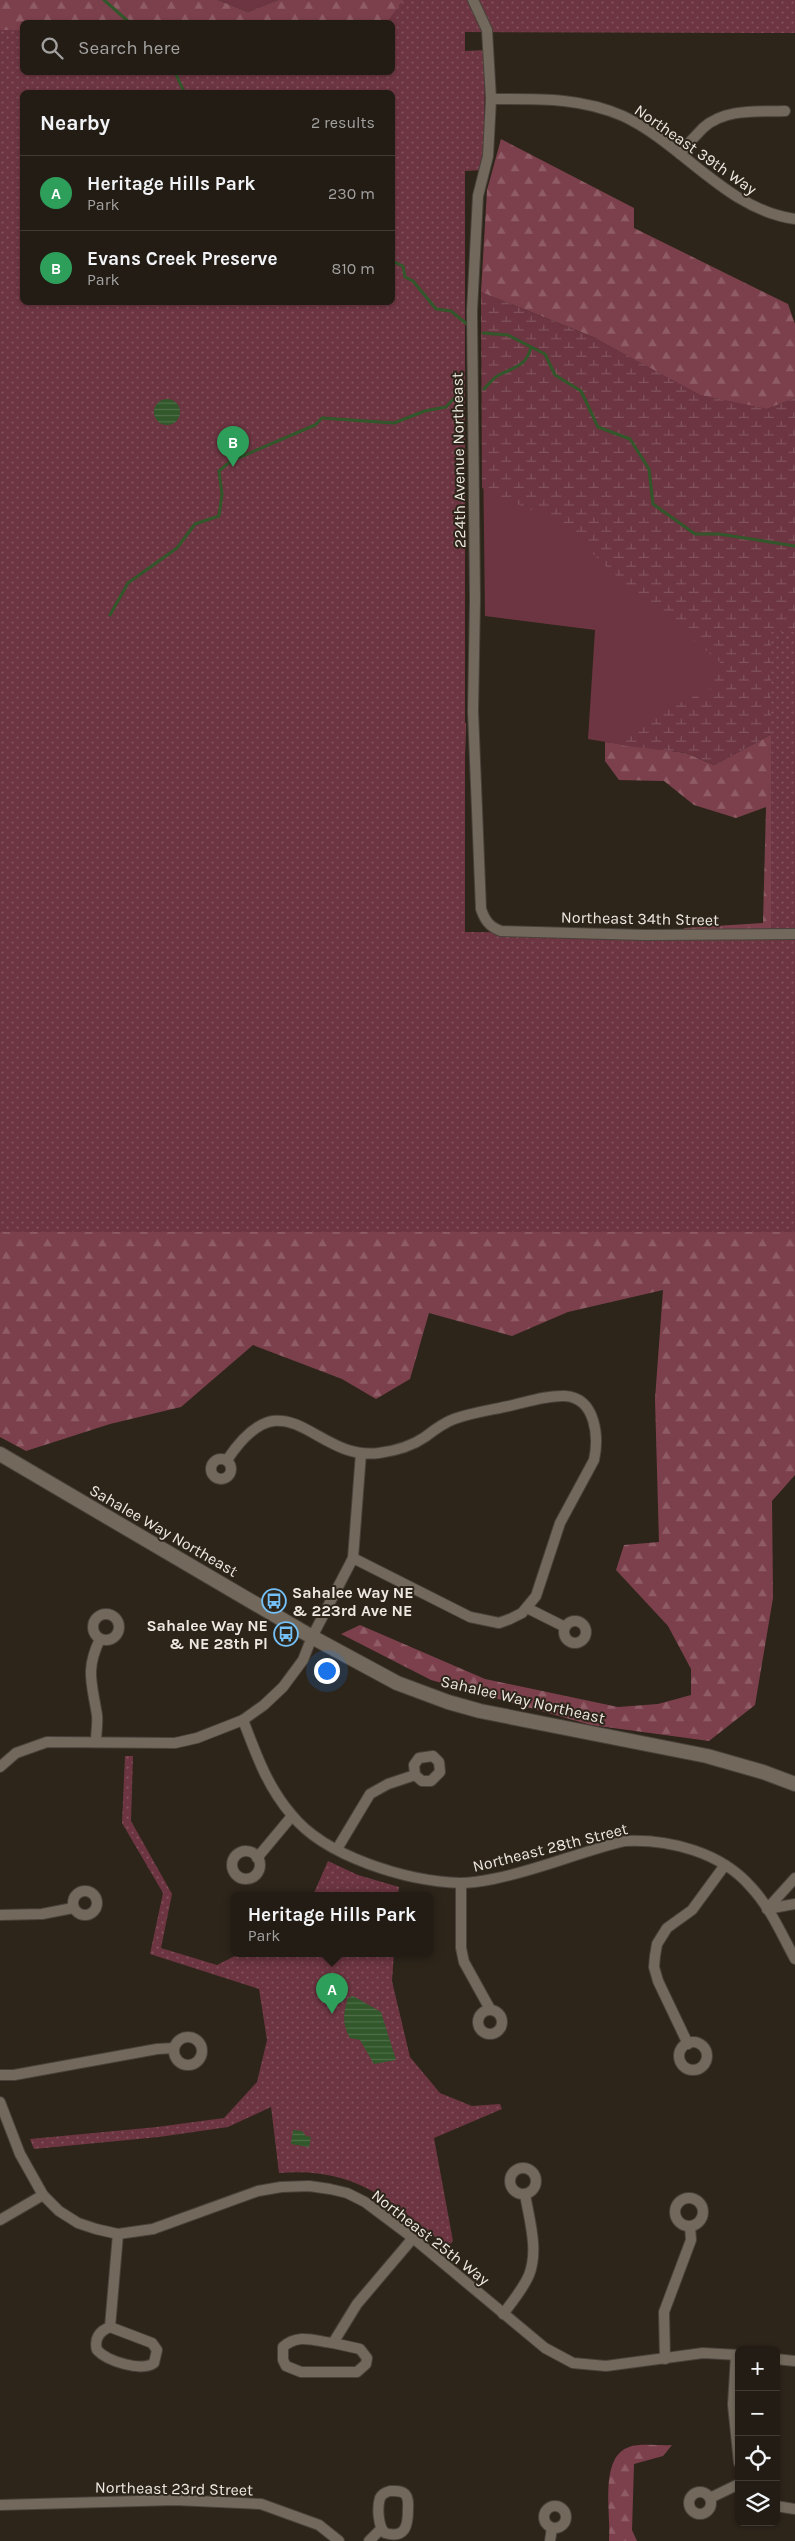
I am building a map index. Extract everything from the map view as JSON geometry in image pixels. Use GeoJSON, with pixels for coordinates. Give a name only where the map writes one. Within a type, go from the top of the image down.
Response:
{"type":"FeatureCollection","features":[{"type":"Feature","properties":{"kind":"main road","name":"Sahalee Way Northeast"},"geometry":{"type":"LineString","coordinates":[[0,1454],[312,1636],[397,1683],[448,1702],[707,1756],[763,1772],[795,1784]]}},
{"type":"Feature","properties":{"kind":"street","name":"224th Avenue Northeast"},"geometry":{"type":"LineString","coordinates":[[473,0],[487,30],[492,99],[488,156],[478,196],[472,310],[475,600],[473,711],[481,910],[487,922]]}},
{"type":"Feature","properties":{"kind":"street","name":"Northeast 39th Way"},"geometry":{"type":"LineString","coordinates":[[492,99],[574,100],[598,106],[632,121],[754,208],[795,220]]}},
{"type":"Feature","properties":{"kind":"street"},"geometry":{"type":"LineString","coordinates":[[680,154],[704,128],[723,116],[738,113],[785,111]]}},
{"type":"Feature","properties":{"kind":"street","name":"Northeast 34th Street"},"geometry":{"type":"LineString","coordinates":[[487,922],[493,928],[501,931],[645,935],[795,934]]}},
{"type":"Feature","properties":{"kind":"street"},"geometry":{"type":"LineString","coordinates":[[227,1460],[250,1431],[272,1421],[297,1424],[340,1446],[361,1453],[376,1454],[411,1444],[454,1419],[548,1397],[568,1396],[590,1411],[594,1421],[596,1450],[594,1460],[560,1523],[536,1596],[527,1608],[510,1620],[499,1623],[470,1617],[353,1558]]}},
{"type":"Feature","properties":{"kind":"street"},"geometry":{"type":"LineString","coordinates":[[0,1767],[16,1753],[47,1742],[175,1743],[197,1738],[243,1720],[283,1688],[303,1660],[312,1636],[353,1558],[361,1453]]}},
{"type":"Feature","properties":{"kind":"street"},"geometry":{"type":"LineString","coordinates":[[527,1608],[565,1627]]}},
{"type":"Feature","properties":{"kind":"street"},"geometry":{"type":"LineString","coordinates":[[96,1742],[97,1716],[89,1673],[94,1652],[100,1639]]}},
{"type":"Feature","properties":{"kind":"street","name":"Northeast 28th Street"},"geometry":{"type":"LineString","coordinates":[[243,1720],[262,1770],[292,1816],[322,1842],[337,1849],[382,1867],[421,1879],[461,1883],[496,1878],[625,1841],[647,1840],[675,1845],[701,1853],[724,1866],[751,1886],[767,1909],[795,1959]]}},
{"type":"Feature","properties":{"kind":"street"},"geometry":{"type":"LineString","coordinates":[[337,1849],[370,1794],[388,1784],[415,1775]]}},
{"type":"Feature","properties":{"kind":"street"},"geometry":{"type":"LineString","coordinates":[[258,1858],[292,1816]]}},
{"type":"Feature","properties":{"kind":"street"},"geometry":{"type":"LineString","coordinates":[[688,2044],[658,1981],[654,1967],[654,1956],[657,1944],[667,1928],[678,1918],[692,1910],[724,1866]]}},
{"type":"Feature","properties":{"kind":"street"},"geometry":{"type":"LineString","coordinates":[[767,1909],[795,1878]]}},
{"type":"Feature","properties":{"kind":"street"},"geometry":{"type":"LineString","coordinates":[[461,1883],[464,1962],[490,2009]]}},
{"type":"Feature","properties":{"kind":"street"},"geometry":{"type":"LineString","coordinates":[[767,1909],[795,1904]]}},
{"type":"Feature","properties":{"kind":"street"},"geometry":{"type":"LineString","coordinates":[[0,1915],[42,1914],[74,1908]]}},
{"type":"Feature","properties":{"kind":"street"},"geometry":{"type":"LineString","coordinates":[[0,2074],[14,2075],[157,2049],[174,2048]]}},
{"type":"Feature","properties":{"kind":"street","name":"Northeast 25th Way"},"geometry":{"type":"LineString","coordinates":[[0,2102],[20,2154],[43,2195],[59,2211],[78,2223],[118,2234],[152,2229],[173,2223],[258,2191],[282,2187],[309,2186],[347,2193],[366,2202],[413,2238],[545,2348],[573,2363],[606,2366],[703,2354],[735,2355]]}},
{"type":"Feature","properties":{"kind":"street"},"geometry":{"type":"LineString","coordinates":[[503,2314],[524,2284],[532,2262],[532,2238],[525,2194]]}},
{"type":"Feature","properties":{"kind":"street"},"geometry":{"type":"LineString","coordinates":[[0,2220],[43,2195]]}},
{"type":"Feature","properties":{"kind":"street"},"geometry":{"type":"LineString","coordinates":[[665,2359],[664,2312],[691,2240],[690,2226]]}},
{"type":"Feature","properties":{"kind":"street"},"geometry":{"type":"LineString","coordinates":[[110,2327],[118,2234]]}},
{"type":"Feature","properties":{"kind":"street"},"geometry":{"type":"LineString","coordinates":[[333,2343],[357,2304],[413,2238]]}},
{"type":"Feature","properties":{"kind":"street"},"geometry":{"type":"LineString","coordinates":[[110,2327],[152,2343],[157,2350],[154,2363],[142,2366],[110,2359],[100,2353],[96,2346],[97,2338],[102,2331],[110,2327]]}},
{"type":"Feature","properties":{"kind":"street"},"geometry":{"type":"LineString","coordinates":[[298,2338],[333,2343],[360,2350],[367,2358],[366,2364],[357,2372],[301,2372],[286,2366],[284,2347],[291,2340],[298,2338]]}},
{"type":"Feature","properties":{"kind":"street"},"geometry":{"type":"LineString","coordinates":[[780,2359],[795,2361]]}},
{"type":"Feature","properties":{"kind":"street"},"geometry":{"type":"LineString","coordinates":[[735,2380],[733,2405],[736,2436]]}},
{"type":"Feature","properties":{"kind":"street"},"geometry":{"type":"LineString","coordinates":[[710,2498],[735,2486]]}},
{"type":"Feature","properties":{"kind":"street","name":"Northeast 23rd Street"},"geometry":{"type":"LineString","coordinates":[[0,2505],[175,2500],[261,2504],[319,2525],[339,2541]]}},
{"type":"Feature","properties":{"kind":"street"},"geometry":{"type":"LineString","coordinates":[[780,2507],[795,2509]]}},
{"type":"Feature","properties":{"kind":"street"},"geometry":{"type":"LineString","coordinates":[[550,2541],[552,2528]]}},
{"type":"Feature","properties":{"kind":"street"},"geometry":{"type":"LineString","coordinates":[[369,2541],[381,2529]]}},
{"type":"Feature","properties":{"kind":"green space"},"geometry":{"type":"Polygon","coordinates":[[[0,0],[218,0],[248,12],[278,0],[458,0],[395,21],[20,20],[20,35],[0,35],[0,0]]]}},
{"type":"Feature","properties":{"kind":"green space"},"geometry":{"type":"Polygon","coordinates":[[[218,0],[278,0],[248,12],[218,0]]]}},
{"type":"Feature","properties":{"kind":"green space"},"geometry":{"type":"Polygon","coordinates":[[[403,0],[795,0],[795,33],[465,32],[465,51],[485,50],[484,170],[465,171],[465,932],[771,933],[771,632],[795,632],[795,1232],[0,1232],[0,30],[20,30],[20,75],[395,75],[395,20],[388,20],[403,0]]]}},
{"type":"Feature","properties":{"kind":"green space"},"geometry":{"type":"Polygon","coordinates":[[[501,139],[634,208],[634,228],[788,304],[795,324],[795,398],[767,409],[700,395],[593,337],[481,292],[487,190],[501,139]]]}},
{"type":"Feature","properties":{"kind":"green space"},"geometry":{"type":"Polygon","coordinates":[[[481,292],[767,409],[795,398],[795,727],[653,750],[588,739],[595,630],[485,616],[481,292]]]}},
{"type":"Feature","properties":{"kind":"green space"},"geometry":{"type":"Polygon","coordinates":[[[481,292],[593,337],[700,395],[767,409],[795,398],[795,727],[770,735],[714,765],[686,753],[619,745],[641,721],[712,688],[720,662],[626,585],[560,523],[482,488],[481,292]]]}},
{"type":"Feature","properties":{"kind":"green space"},"geometry":{"type":"Polygon","coordinates":[[[0,575],[445,727],[466,723],[459,959],[688,1008],[684,928],[763,923],[766,807],[736,818],[694,805],[664,781],[619,780],[605,761],[605,742],[686,753],[714,765],[770,735],[795,727],[795,1475],[772,1501],[773,1598],[755,1705],[709,1741],[591,1725],[431,1680],[341,1634],[360,1625],[485,1679],[618,1707],[658,1704],[691,1695],[691,1669],[668,1626],[616,1570],[624,1545],[659,1542],[655,1399],[663,1290],[568,1312],[512,1336],[429,1313],[410,1379],[376,1399],[342,1379],[253,1345],[181,1407],[110,1424],[26,1451],[0,1437],[0,575]]]}},
{"type":"Feature","properties":{"kind":"green space"},"geometry":{"type":"Polygon","coordinates":[[[125,1756],[133,1756],[131,1821],[172,1894],[161,1948],[217,1965],[233,1957],[394,1957],[392,1981],[410,2057],[440,2093],[472,2106],[500,2104],[502,2109],[434,2138],[453,2241],[447,2247],[408,2215],[371,2190],[330,2176],[306,2173],[279,2173],[271,2107],[228,2127],[159,2137],[34,2149],[30,2139],[157,2127],[224,2118],[257,2082],[267,2040],[259,1989],[150,1954],[163,1893],[122,1823],[125,1756]]]}},
{"type":"Feature","properties":{"kind":"green space"},"geometry":{"type":"Polygon","coordinates":[[[328,1861],[358,1875],[399,1887],[398,1892],[314,1892],[328,1861]]]}},
{"type":"Feature","properties":{"kind":"green space"},"geometry":{"type":"Polygon","coordinates":[[[672,2445],[663,2456],[634,2464],[632,2530],[637,2541],[609,2541],[608,2489],[613,2463],[619,2453],[633,2446],[672,2445]]]}},
{"type":"Feature","properties":{"kind":"shaded area"},"geometry":{"type":"Polygon","coordinates":[[[167,399],[176,403],[180,412],[176,421],[167,425],[158,421],[154,412],[158,403],[167,399]]]}},
{"type":"Feature","properties":{"kind":"shaded area"},"geometry":{"type":"Polygon","coordinates":[[[353,1996],[381,2012],[396,2060],[374,2064],[360,2040],[350,2038],[344,2014],[348,1998],[353,1996]]]}},
{"type":"Feature","properties":{"kind":"shaded area"},"geometry":{"type":"Polygon","coordinates":[[[293,2130],[302,2131],[306,2136],[311,2137],[309,2147],[291,2144],[293,2130]]]}},
{"type":"Feature","properties":{"kind":"waterway"},"geometry":{"type":"LineString","coordinates":[[104,0],[127,20]]}},
{"type":"Feature","properties":{"kind":"waterway"},"geometry":{"type":"LineString","coordinates":[[176,75],[183,90]]}},
{"type":"Feature","properties":{"kind":"waterway"},"geometry":{"type":"LineString","coordinates":[[395,262],[403,266],[405,277],[413,281],[436,309],[451,311],[468,325]]}},
{"type":"Feature","properties":{"kind":"waterway"},"geometry":{"type":"LineString","coordinates":[[483,333],[508,335],[545,354],[555,375],[581,391],[598,427],[630,439],[649,469],[653,504],[695,534],[719,534],[795,546]]}},
{"type":"Feature","properties":{"kind":"waterway"},"geometry":{"type":"LineString","coordinates":[[484,389],[497,376],[523,362],[531,347]]}},
{"type":"Feature","properties":{"kind":"waterway"},"geometry":{"type":"LineString","coordinates":[[110,615],[128,583],[177,548],[195,524],[219,516],[222,494],[219,471],[231,461],[315,425],[322,418],[394,423],[425,411],[446,407],[463,389]]}},
{"type":"Feature","properties":{"kind":"place","name":"Evans Creek Preserve"},"geometry":{"type":"Point","coordinates":[233,467]}},
{"type":"Feature","properties":{"kind":"place","name":"Sahalee Way NE & 223rd Ave NE"},"geometry":{"type":"Point","coordinates":[274,1601]}},
{"type":"Feature","properties":{"kind":"place","name":"Sahalee Way NE & NE 28th Pl"},"geometry":{"type":"Point","coordinates":[286,1634]}},
{"type":"Feature","properties":{"kind":"place","name":"Heritage Hills Park"},"geometry":{"type":"Point","coordinates":[332,2014]}}]}
